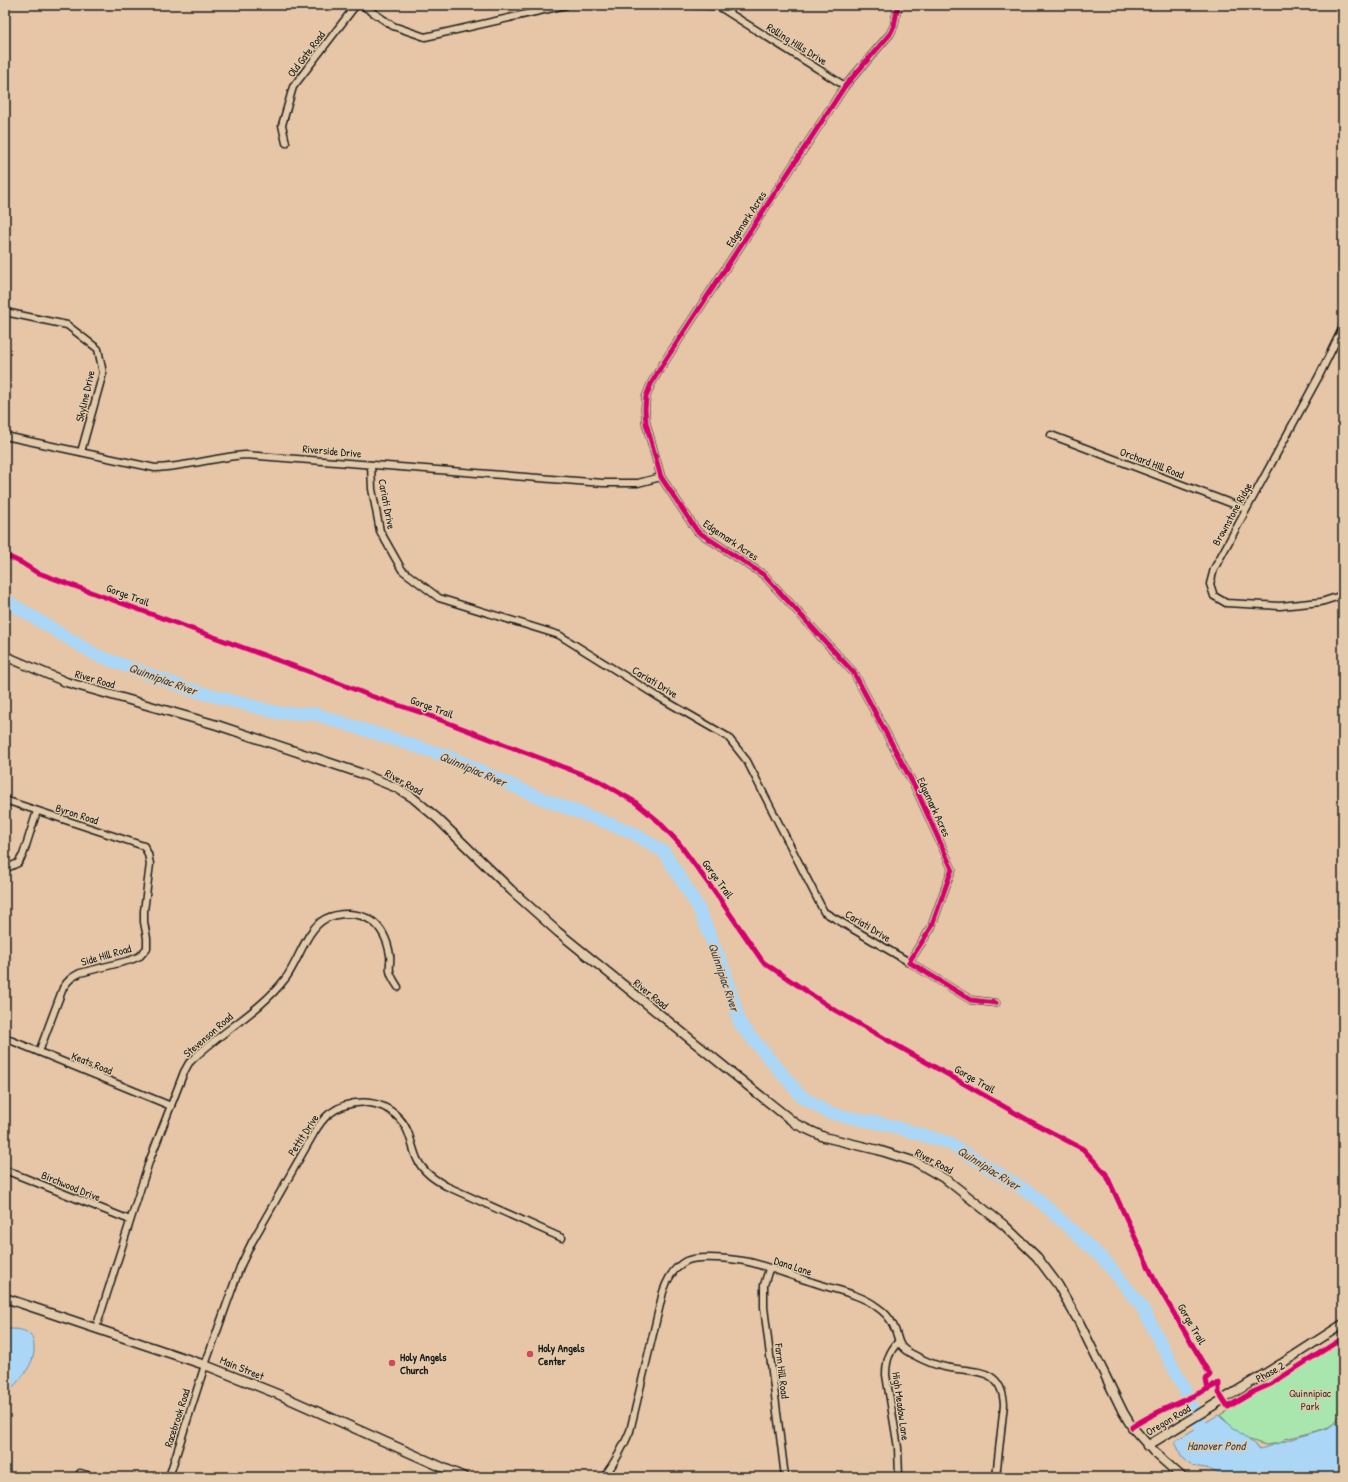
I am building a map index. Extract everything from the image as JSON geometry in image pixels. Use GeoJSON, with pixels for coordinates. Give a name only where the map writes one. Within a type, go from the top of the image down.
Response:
{"type":"FeatureCollection","features":[{"type":"Feature","properties":{"kind":"main road","name":"River Road"},"geometry":{"type":"LineString","coordinates":[[5,656],[66,682],[217,725],[354,771],[391,786],[412,798],[438,819],[510,890],[558,932],[784,1115],[808,1130],[824,1137],[890,1153],[916,1162],[947,1180],[1004,1225],[1037,1257],[1058,1285],[1079,1322],[1123,1412],[1132,1427],[1147,1446],[1182,1477]]}},
{"type":"Feature","properties":{"kind":"main road","name":"Main Street"},"geometry":{"type":"LineString","coordinates":[[5,1298],[205,1365],[280,1395],[464,1477]]}},
{"type":"Feature","properties":{"kind":"main road","name":"Oregon Road"},"geometry":{"type":"LineString","coordinates":[[1147,1446],[1318,1342],[1343,1324]]}},
{"type":"Feature","properties":{"kind":"street","name":"Old Gate Road"},"geometry":{"type":"LineString","coordinates":[[286,143],[282,125],[293,87],[356,5]]}},
{"type":"Feature","properties":{"kind":"street"},"geometry":{"type":"LineString","coordinates":[[362,5],[393,26],[425,37],[566,5]]}},
{"type":"Feature","properties":{"kind":"street","name":"Rolling Hills Drive"},"geometry":{"type":"LineString","coordinates":[[694,5],[718,6],[845,86]]}},
{"type":"Feature","properties":{"kind":"street","name":"Edgemark Acres"},"geometry":{"type":"LineString","coordinates":[[898,5],[894,26],[890,34],[845,86],[651,384],[646,398],[645,410],[646,423],[661,477],[697,531],[764,575],[854,673],[917,791],[952,869],[931,928],[909,962]]}},
{"type":"Feature","properties":{"kind":"street","name":"Skyline Drive"},"geometry":{"type":"LineString","coordinates":[[5,312],[68,325],[98,349],[103,373],[81,452]]}},
{"type":"Feature","properties":{"kind":"street","name":"Brownstone Ridge"},"geometry":{"type":"LineString","coordinates":[[1343,327],[1320,376],[1214,569],[1210,584],[1214,596],[1226,603],[1280,606],[1321,602],[1343,595]]}},
{"type":"Feature","properties":{"kind":"street","name":"Riverside Drive"},"geometry":{"type":"LineString","coordinates":[[5,436],[155,468],[170,468],[231,456],[246,455],[610,483],[638,483],[661,477]]}},
{"type":"Feature","properties":{"kind":"street","name":"Orchard Hill Road"},"geometry":{"type":"LineString","coordinates":[[1051,436],[1246,509]]}},
{"type":"Feature","properties":{"kind":"street","name":"Cariati Drive"},"geometry":{"type":"LineString","coordinates":[[371,465],[372,489],[380,531],[402,570],[439,598],[559,635],[657,696],[728,737],[747,761],[824,912],[909,962]]}},
{"type":"Feature","properties":{"kind":"street","name":"Byron Road"},"geometry":{"type":"LineString","coordinates":[[5,800],[144,846]]}},
{"type":"Feature","properties":{"kind":"street"},"geometry":{"type":"LineString","coordinates":[[5,869],[18,863],[23,855],[37,811]]}},
{"type":"Feature","properties":{"kind":"street","name":"Side Hill Road"},"geometry":{"type":"LineString","coordinates":[[39,1052],[67,981],[80,973],[131,960],[140,956],[146,948],[147,938],[144,922],[144,911],[150,864],[148,854],[144,846]]}},
{"type":"Feature","properties":{"kind":"street","name":"Stevenson Road"},"geometry":{"type":"LineString","coordinates":[[96,1328],[149,1162],[184,1072],[189,1063],[267,999],[286,979],[313,931],[324,920],[336,915],[348,914],[361,916],[372,921],[381,931],[387,941],[390,956],[390,970],[398,987]]}},
{"type":"Feature","properties":{"kind":"street"},"geometry":{"type":"LineString","coordinates":[[909,962],[971,1000],[996,1003]]}},
{"type":"Feature","properties":{"kind":"street","name":"Keats Road"},"geometry":{"type":"LineString","coordinates":[[5,1038],[171,1106]]}},
{"type":"Feature","properties":{"kind":"street","name":"Pettit Drive"},"geometry":{"type":"LineString","coordinates":[[205,1365],[240,1267],[252,1242],[321,1122],[330,1114],[346,1105],[365,1102],[378,1104],[389,1110],[399,1118],[406,1128],[418,1160],[424,1170],[433,1179],[562,1238]]}},
{"type":"Feature","properties":{"kind":"street","name":"Birchwood Drive"},"geometry":{"type":"LineString","coordinates":[[5,1170],[130,1220]]}},
{"type":"Feature","properties":{"kind":"street","name":"Dana Lane"},"geometry":{"type":"LineString","coordinates":[[604,1477],[618,1457],[630,1431],[663,1292],[667,1281],[674,1271],[686,1261],[700,1258],[748,1262],[869,1302],[878,1307],[894,1325],[898,1342]]}},
{"type":"Feature","properties":{"kind":"street","name":"Farm Hill Road"},"geometry":{"type":"LineString","coordinates":[[769,1269],[764,1285],[764,1307],[785,1477]]}},
{"type":"Feature","properties":{"kind":"street"},"geometry":{"type":"LineString","coordinates":[[898,1342],[907,1352],[928,1363],[981,1372],[992,1376],[998,1382],[1003,1393],[1004,1404],[996,1477]]}},
{"type":"Feature","properties":{"kind":"street","name":"High Meadow Lane"},"geometry":{"type":"LineString","coordinates":[[898,1342],[891,1350],[886,1363],[886,1375],[898,1448],[899,1477]]}},
{"type":"Feature","properties":{"kind":"street","name":"Racebrook Road"},"geometry":{"type":"LineString","coordinates":[[169,1477],[205,1365]]}},
{"type":"Feature","properties":{"kind":"street"},"geometry":{"type":"LineString","coordinates":[[80,1473],[94,1477]]}},
{"type":"Feature","properties":{"kind":"green space","name":"Quinnipiac Park"},"geometry":{"type":"Polygon","coordinates":[[[1343,1340],[1343,1414],[1332,1425],[1285,1439],[1281,1443],[1266,1445],[1243,1438],[1220,1415],[1315,1359],[1343,1340]]]}},
{"type":"Feature","properties":{"kind":"water"},"geometry":{"type":"Polygon","coordinates":[[[10,1329],[27,1332],[32,1337],[34,1349],[33,1356],[26,1371],[5,1396],[5,1331],[10,1329]]]}},
{"type":"Feature","properties":{"kind":"water","name":"Hanover Pond"},"geometry":{"type":"Polygon","coordinates":[[[1218,1415],[1260,1449],[1328,1428],[1343,1418],[1343,1477],[1227,1477],[1206,1468],[1192,1466],[1182,1458],[1175,1441],[1218,1415]]]}},
{"type":"Feature","properties":{"kind":"waterway","name":"Quinnipiac River"},"geometry":{"type":"LineString","coordinates":[[5,600],[96,655],[191,690],[279,713],[315,714],[452,758],[533,795],[631,832],[664,852],[698,907],[725,972],[740,1024],[801,1096],[829,1113],[892,1126],[949,1143],[1036,1197],[1107,1263],[1142,1307],[1182,1384],[1206,1438],[1210,1440]]}},
{"type":"Feature","properties":{"kind":"cycle path"},"geometry":{"type":"LineString","coordinates":[[898,5],[894,26],[890,34],[845,86],[661,367],[651,384],[646,397],[646,423],[661,477],[697,531],[764,575],[854,673],[917,791],[952,869],[931,928],[909,962],[971,1000],[996,1003]]}},
{"type":"Feature","properties":{"kind":"cycle path","name":"Gorge Trail"},"geometry":{"type":"LineString","coordinates":[[5,555],[36,572],[321,676],[371,696],[425,714],[597,780],[635,802],[658,821],[678,842],[763,962],[833,1009],[1026,1119],[1083,1149],[1106,1174],[1155,1281],[1210,1375],[1206,1379],[1208,1389]]}},
{"type":"Feature","properties":{"kind":"cycle path","name":"Phase 2"},"geometry":{"type":"LineString","coordinates":[[1132,1427],[1153,1414],[1219,1383],[1219,1393],[1228,1407],[1253,1392],[1271,1384],[1343,1338]]}},
{"type":"Feature","properties":{"kind":"place","name":"Holy Angels Center"},"geometry":{"type":"Point","coordinates":[530,1354]}},
{"type":"Feature","properties":{"kind":"place","name":"Holy Angels Church"},"geometry":{"type":"Point","coordinates":[392,1363]}}]}
